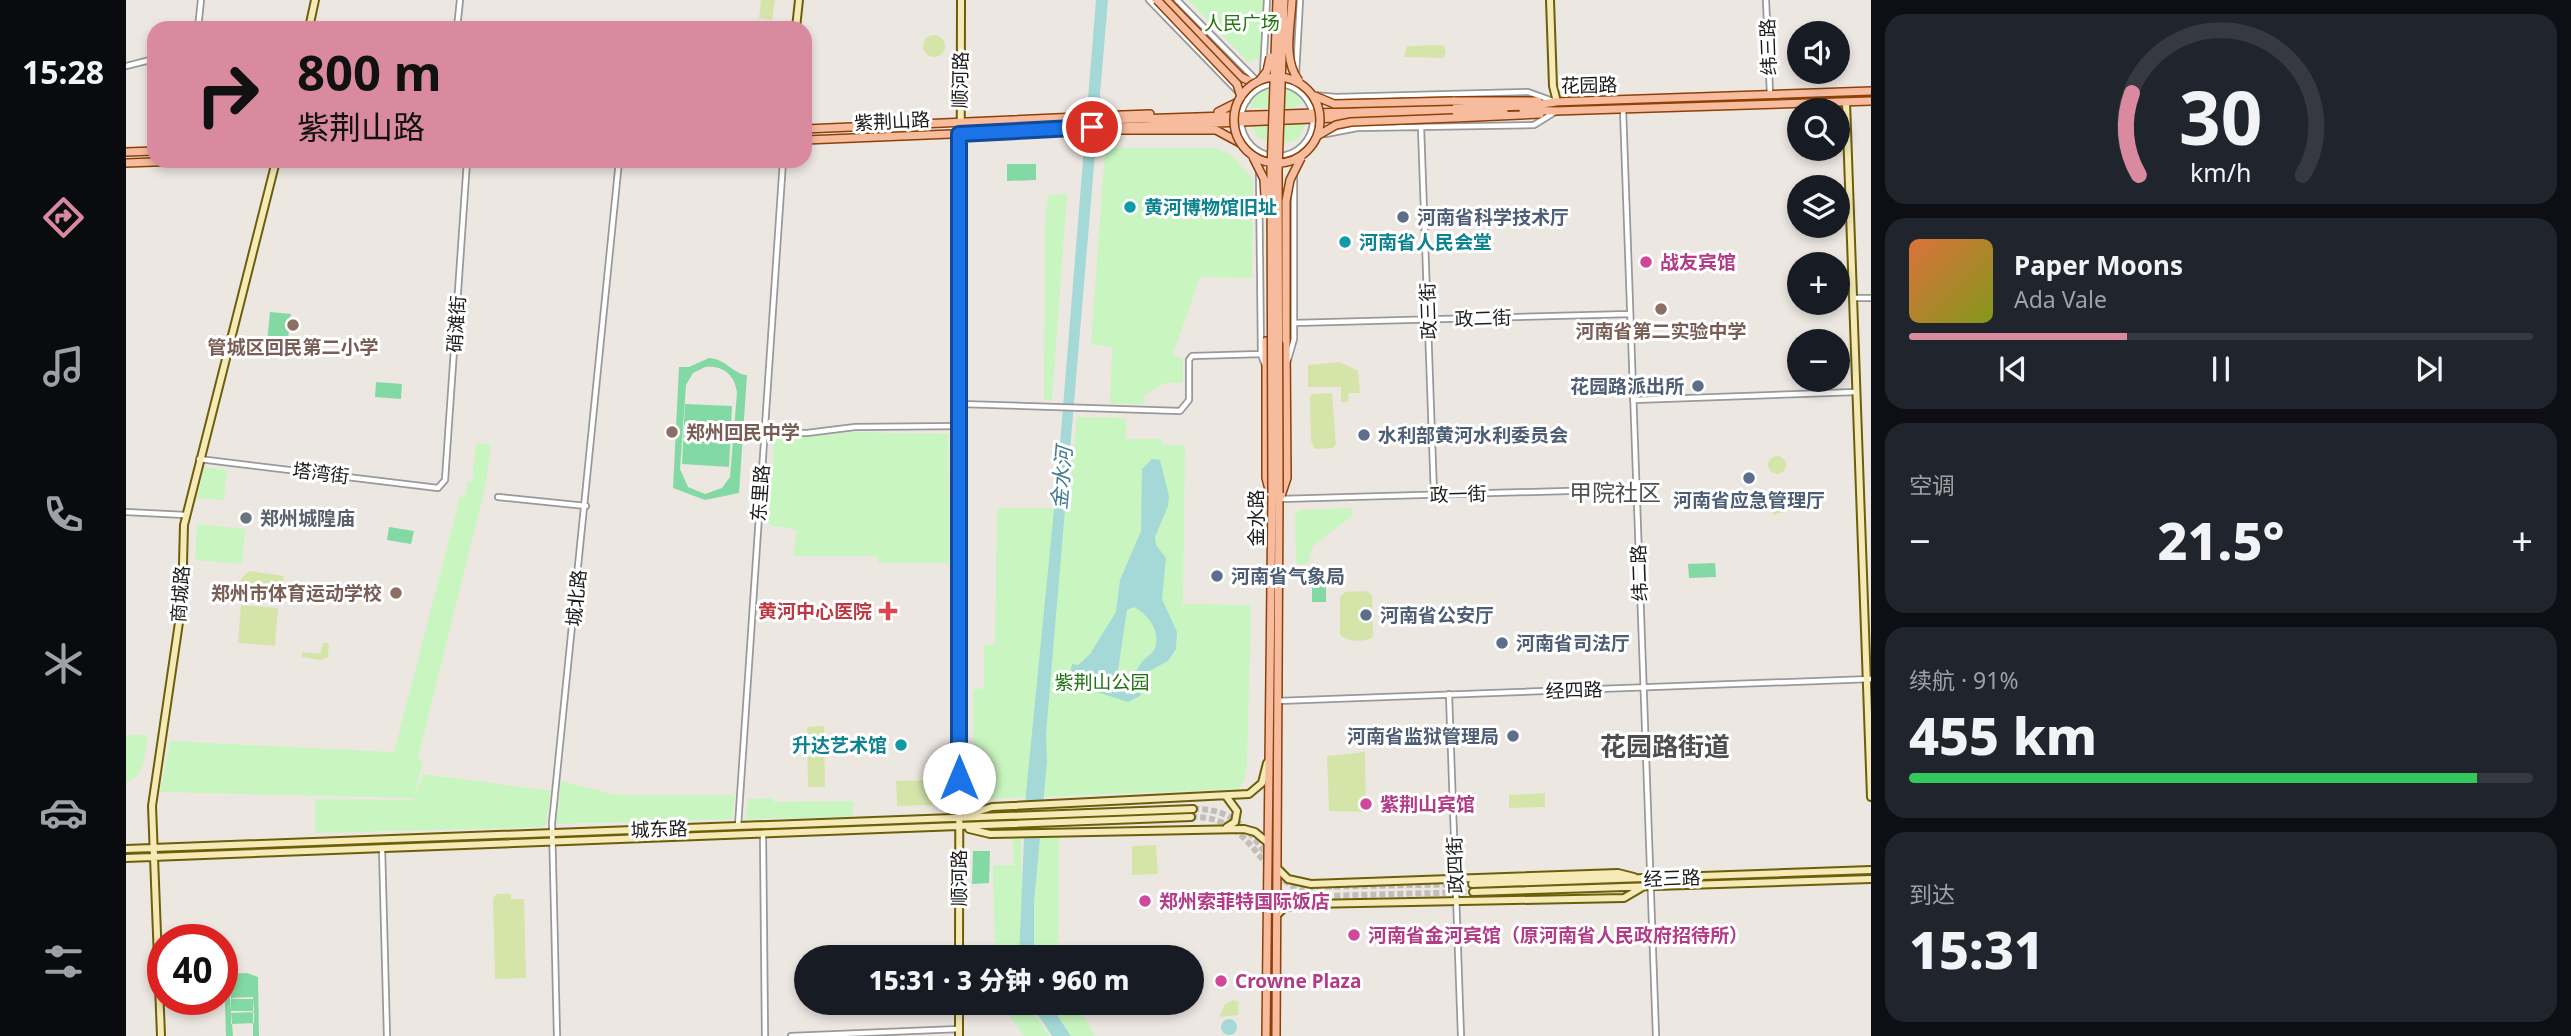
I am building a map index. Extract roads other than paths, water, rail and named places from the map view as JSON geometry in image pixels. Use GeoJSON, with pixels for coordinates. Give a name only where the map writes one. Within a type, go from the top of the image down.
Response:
{"type":"FeatureCollection","features":[{"type":"Feature","properties":{"kind":"main road"},"geometry":{"type":"LineString","coordinates":[[310,21],[314,0]]}},
{"type":"Feature","properties":{"kind":"main road"},"geometry":{"type":"LineString","coordinates":[[797,21],[799,0]]}},
{"type":"Feature","properties":{"kind":"main road","name":"顺河路"},"geometry":{"type":"LineString","coordinates":[[959,945],[961,0]]}},
{"type":"Feature","properties":{"kind":"main road"},"geometry":{"type":"LineString","coordinates":[[1157,0],[1237,84],[1242,100],[1234,121],[1242,145]]}},
{"type":"Feature","properties":{"kind":"main road"},"geometry":{"type":"LineString","coordinates":[[1166,0],[1241,77],[1259,84],[1278,76],[1298,86]]}},
{"type":"Feature","properties":{"kind":"main road"},"geometry":{"type":"LineString","coordinates":[[1107,123],[1162,113],[1215,112],[1242,100],[1259,84],[1270,62],[1275,0]]}},
{"type":"Feature","properties":{"kind":"main road","name":"金水路"},"geometry":{"type":"LineString","coordinates":[[1275,0],[1271,170],[1276,496],[1276,1036]]}},
{"type":"Feature","properties":{"kind":"main road","name":"金水路"},"geometry":{"type":"LineString","coordinates":[[1266,1036],[1267,761],[1276,496],[1278,170],[1284,0]]}},
{"type":"Feature","properties":{"kind":"main road"},"geometry":{"type":"LineString","coordinates":[[1292,0],[1289,56],[1298,86]]}},
{"type":"Feature","properties":{"kind":"main road"},"geometry":{"type":"LineString","coordinates":[[1107,123],[1557,106],[1553,86],[1550,0]]}},
{"type":"Feature","properties":{"kind":"main road","name":"花园路"},"geometry":{"type":"LineString","coordinates":[[1298,86],[1318,99],[1334,104],[1452,101],[1623,109],[1787,104]]}},
{"type":"Feature","properties":{"kind":"main road","name":"花园路"},"geometry":{"type":"LineString","coordinates":[[1312,138],[1336,125],[1351,122],[1528,116],[1557,106],[1871,91]]}},
{"type":"Feature","properties":{"kind":"main road"},"geometry":{"type":"LineString","coordinates":[[1107,123],[1162,130],[1216,130],[1242,145],[1259,165],[1266,187],[1266,478],[1276,496],[1287,478],[1286,201],[1290,180],[1312,138],[1320,114],[1311,92]]}},
{"type":"Feature","properties":{"kind":"main road","name":"花园路"},"geometry":{"type":"LineString","coordinates":[[1850,102],[1871,101]]}},
{"type":"Feature","properties":{"kind":"main road","name":"紫荆山路"},"geometry":{"type":"LineString","coordinates":[[812,129],[1078,117],[1107,123]]}},
{"type":"Feature","properties":{"kind":"main road","name":"紫荆山路"},"geometry":{"type":"LineString","coordinates":[[812,140],[1077,128],[1107,123]]}},
{"type":"Feature","properties":{"kind":"main road"},"geometry":{"type":"LineString","coordinates":[[126,152],[147,151]]}},
{"type":"Feature","properties":{"kind":"main road"},"geometry":{"type":"LineString","coordinates":[[1250,154],[1261,160],[1279,163],[1303,154]]}},
{"type":"Feature","properties":{"kind":"main road"},"geometry":{"type":"LineString","coordinates":[[1848,161],[1869,679],[1871,797]]}},
{"type":"Feature","properties":{"kind":"main road"},"geometry":{"type":"LineString","coordinates":[[126,163],[147,162]]}},
{"type":"Feature","properties":{"kind":"main road","name":"商城路"},"geometry":{"type":"LineString","coordinates":[[161,1036],[154,781],[182,602],[185,515],[274,168]]}},
{"type":"Feature","properties":{"kind":"main road"},"geometry":{"type":"LineString","coordinates":[[1860,486],[1871,486]]}},
{"type":"Feature","properties":{"kind":"main road"},"geometry":{"type":"LineString","coordinates":[[959,818],[992,807],[1226,796],[1255,792],[1262,783],[1267,761]]}},
{"type":"Feature","properties":{"kind":"main road"},"geometry":{"type":"LineString","coordinates":[[1222,829],[1235,822],[1237,817],[1236,807],[1226,796]]}},
{"type":"Feature","properties":{"kind":"main road","name":"城东路"},"geometry":{"type":"LineString","coordinates":[[126,849],[1193,809]]}},
{"type":"Feature","properties":{"kind":"main road","name":"城东路"},"geometry":{"type":"LineString","coordinates":[[126,858],[1192,817]]}},
{"type":"Feature","properties":{"kind":"main road"},"geometry":{"type":"LineString","coordinates":[[960,827],[990,835],[1251,830],[1267,842]]}},
{"type":"Feature","properties":{"kind":"main road"},"geometry":{"type":"LineString","coordinates":[[1277,866],[1282,874],[1296,883],[1618,873],[1646,883]]}},
{"type":"Feature","properties":{"kind":"main road","name":"经三路"},"geometry":{"type":"LineString","coordinates":[[1646,883],[1871,870]]}},
{"type":"Feature","properties":{"kind":"main road","name":"经三路"},"geometry":{"type":"LineString","coordinates":[[1472,888],[1871,879]]}},
{"type":"Feature","properties":{"kind":"main road"},"geometry":{"type":"LineString","coordinates":[[1276,917],[1281,910],[1294,905],[1624,898],[1646,883]]}},
{"type":"Feature","properties":{"kind":"street"},"geometry":{"type":"LineString","coordinates":[[199,21],[201,0]]}},
{"type":"Feature","properties":{"kind":"street"},"geometry":{"type":"LineString","coordinates":[[458,21],[460,0]]}},
{"type":"Feature","properties":{"kind":"street"},"geometry":{"type":"LineString","coordinates":[[1149,0],[1242,100],[1245,136],[1259,151],[1273,156],[1293,152],[1312,138],[1357,128],[1534,125],[1557,106],[1528,92],[1336,97],[1302,93]]}},
{"type":"Feature","properties":{"kind":"street"},"geometry":{"type":"LineString","coordinates":[[1177,0],[1259,84]]}},
{"type":"Feature","properties":{"kind":"street"},"geometry":{"type":"LineString","coordinates":[[1259,84],[1267,0]]}},
{"type":"Feature","properties":{"kind":"street"},"geometry":{"type":"LineString","coordinates":[[1300,0],[1298,86],[1313,115],[1312,138]]}},
{"type":"Feature","properties":{"kind":"street","name":"纬三路"},"geometry":{"type":"LineString","coordinates":[[1766,0],[1770,94]]}},
{"type":"Feature","properties":{"kind":"street"},"geometry":{"type":"LineString","coordinates":[[126,66],[147,61]]}},
{"type":"Feature","properties":{"kind":"street","name":"纬二路"},"geometry":{"type":"LineString","coordinates":[[1623,109],[1643,687],[1646,883],[1656,1036]]}},
{"type":"Feature","properties":{"kind":"street","name":"政三街"},"geometry":{"type":"LineString","coordinates":[[1422,127],[1434,495]]}},
{"type":"Feature","properties":{"kind":"street"},"geometry":{"type":"LineString","coordinates":[[1259,151],[1261,354],[1266,369]]}},
{"type":"Feature","properties":{"kind":"street"},"geometry":{"type":"LineString","coordinates":[[1286,368],[1294,340],[1293,152]]}},
{"type":"Feature","properties":{"kind":"street","name":"硝滩街"},"geometry":{"type":"LineString","coordinates":[[442,486],[446,480],[467,168]]}},
{"type":"Feature","properties":{"kind":"street","name":"城北路"},"geometry":{"type":"LineString","coordinates":[[557,1036],[551,842],[618,168]]}},
{"type":"Feature","properties":{"kind":"street","name":"东里路"},"geometry":{"type":"LineString","coordinates":[[738,826],[782,168]]}},
{"type":"Feature","properties":{"kind":"street"},"geometry":{"type":"LineString","coordinates":[[1853,298],[1871,298]]}},
{"type":"Feature","properties":{"kind":"street","name":"政二街"},"geometry":{"type":"LineString","coordinates":[[1294,323],[1630,314]]}},
{"type":"Feature","properties":{"kind":"street"},"geometry":{"type":"LineString","coordinates":[[959,404],[1180,411],[1189,400],[1189,360],[1192,356],[1261,354]]}},
{"type":"Feature","properties":{"kind":"street"},"geometry":{"type":"LineString","coordinates":[[1633,400],[1856,392]]}},
{"type":"Feature","properties":{"kind":"street"},"geometry":{"type":"LineString","coordinates":[[764,433],[807,433],[858,427],[959,426]]}},
{"type":"Feature","properties":{"kind":"street","name":"塔湾街"},"geometry":{"type":"LineString","coordinates":[[199,459],[438,488],[442,486]]}},
{"type":"Feature","properties":{"kind":"street","name":"政一街"},"geometry":{"type":"LineString","coordinates":[[1276,496],[1636,489]]}},
{"type":"Feature","properties":{"kind":"street"},"geometry":{"type":"LineString","coordinates":[[498,496],[586,506]]}},
{"type":"Feature","properties":{"kind":"street"},"geometry":{"type":"LineString","coordinates":[[126,512],[185,515]]}},
{"type":"Feature","properties":{"kind":"street","name":"经四路"},"geometry":{"type":"LineString","coordinates":[[1277,701],[1869,679]]}},
{"type":"Feature","properties":{"kind":"street","name":"政四街"},"geometry":{"type":"LineString","coordinates":[[1449,694],[1461,1036]]}},
{"type":"Feature","properties":{"kind":"street"},"geometry":{"type":"LineString","coordinates":[[764,834],[765,1036]]}},
{"type":"Feature","properties":{"kind":"street"},"geometry":{"type":"LineString","coordinates":[[382,848],[387,1036]]}},
{"type":"Feature","properties":{"kind":"street"},"geometry":{"type":"LineString","coordinates":[[791,1036],[959,1032]]}},
{"type":"Feature","properties":{"kind":"water","name":"金水河"},"geometry":{"type":"Polygon","coordinates":[[[1096,0],[1108,0],[1046,734],[1047,762],[1034,903],[1034,945],[1020,945],[1026,793],[1058,469],[1096,0]]]}},
{"type":"Feature","properties":{"kind":"water"},"geometry":{"type":"Polygon","coordinates":[[[1152,459],[1160,460],[1169,496],[1168,506],[1155,537],[1156,545],[1166,558],[1162,599],[1177,632],[1176,649],[1168,661],[1149,671],[1140,696],[1128,702],[1078,686],[1068,687],[1072,664],[1078,665],[1090,654],[1116,612],[1120,580],[1141,531],[1142,469],[1152,459]],[[1134,607],[1127,610],[1118,670],[1127,679],[1153,652],[1156,644],[1153,625],[1134,607]]]}},
{"type":"Feature","properties":{"kind":"water"},"geometry":{"type":"Polygon","coordinates":[[[1038,1015],[1057,1015],[1071,1036],[1052,1036],[1038,1015]]]}},
{"type":"Feature","properties":{"kind":"water"},"geometry":{"type":"Polygon","coordinates":[[[1229,1019],[1237,1027],[1229,1035],[1221,1027],[1229,1019]]]}},
{"type":"Feature","properties":{"kind":"tunnel"},"geometry":{"type":"LineString","coordinates":[[1193,809],[1215,811],[1232,818],[1245,828],[1291,879],[1308,887],[1472,884]]}},
{"type":"Feature","properties":{"kind":"tunnel"},"geometry":{"type":"LineString","coordinates":[[1191,817],[1213,819],[1231,827],[1282,879],[1300,890],[1322,896],[1473,892]]}},
{"type":"Feature","properties":{"kind":"place","name":"黄河博物馆旧址"},"geometry":{"type":"Point","coordinates":[1130,207]}},
{"type":"Feature","properties":{"kind":"place","name":"河南省科学技术厅"},"geometry":{"type":"Point","coordinates":[1403,217]}},
{"type":"Feature","properties":{"kind":"place","name":"河南省人民会堂"},"geometry":{"type":"Point","coordinates":[1345,242]}},
{"type":"Feature","properties":{"kind":"place","name":"战友宾馆"},"geometry":{"type":"Point","coordinates":[1646,262]}},
{"type":"Feature","properties":{"kind":"place","name":"河南省第二实验中学"},"geometry":{"type":"Point","coordinates":[1661,309]}},
{"type":"Feature","properties":{"kind":"place","name":"管城区回民第二小学"},"geometry":{"type":"Point","coordinates":[293,325]}},
{"type":"Feature","properties":{"kind":"place","name":"花园路派出所"},"geometry":{"type":"Point","coordinates":[1698,386]}},
{"type":"Feature","properties":{"kind":"place","name":"郑州回民中学"},"geometry":{"type":"Point","coordinates":[672,432]}},
{"type":"Feature","properties":{"kind":"place","name":"水利部黄河水利委员会"},"geometry":{"type":"Point","coordinates":[1364,435]}},
{"type":"Feature","properties":{"kind":"place","name":"河南省应急管理厅"},"geometry":{"type":"Point","coordinates":[1749,478]}},
{"type":"Feature","properties":{"kind":"place","name":"郑州城隍庙"},"geometry":{"type":"Point","coordinates":[246,518]}},
{"type":"Feature","properties":{"kind":"place","name":"河南省气象局"},"geometry":{"type":"Point","coordinates":[1217,576]}},
{"type":"Feature","properties":{"kind":"place","name":"郑州市体育运动学校"},"geometry":{"type":"Point","coordinates":[396,593]}},
{"type":"Feature","properties":{"kind":"place","name":"黄河中心医院"},"geometry":{"type":"Point","coordinates":[888,611]}},
{"type":"Feature","properties":{"kind":"place","name":"河南省公安厅"},"geometry":{"type":"Point","coordinates":[1366,615]}},
{"type":"Feature","properties":{"kind":"place","name":"河南省司法厅"},"geometry":{"type":"Point","coordinates":[1502,643]}},
{"type":"Feature","properties":{"kind":"place","name":"河南省监狱管理局"},"geometry":{"type":"Point","coordinates":[1513,736]}},
{"type":"Feature","properties":{"kind":"place","name":"升达艺术馆"},"geometry":{"type":"Point","coordinates":[901,745]}},
{"type":"Feature","properties":{"kind":"place","name":"紫荆山宾馆"},"geometry":{"type":"Point","coordinates":[1366,804]}},
{"type":"Feature","properties":{"kind":"place","name":"郑州索菲特国际饭店"},"geometry":{"type":"Point","coordinates":[1145,901]}},
{"type":"Feature","properties":{"kind":"place","name":"河南省金河宾馆（原河南省人民政府招待所）"},"geometry":{"type":"Point","coordinates":[1354,935]}},
{"type":"Feature","properties":{"kind":"place","name":"Crowne Plaza"},"geometry":{"type":"Point","coordinates":[1221,981]}},
{"type":"Feature","properties":{"kind":"district","name":"甲院社区"},"geometry":{"type":"Point","coordinates":[1615,493]}},
{"type":"Feature","properties":{"kind":"district","name":"花园路街道"},"geometry":{"type":"Point","coordinates":[1665,747]}},
{"type":"Feature","properties":{"kind":"park label","name":"人民广场"},"geometry":{"type":"Point","coordinates":[1242,23]}},
{"type":"Feature","properties":{"kind":"park label","name":"紫荆山公园"},"geometry":{"type":"Point","coordinates":[1102,682]}}]}
